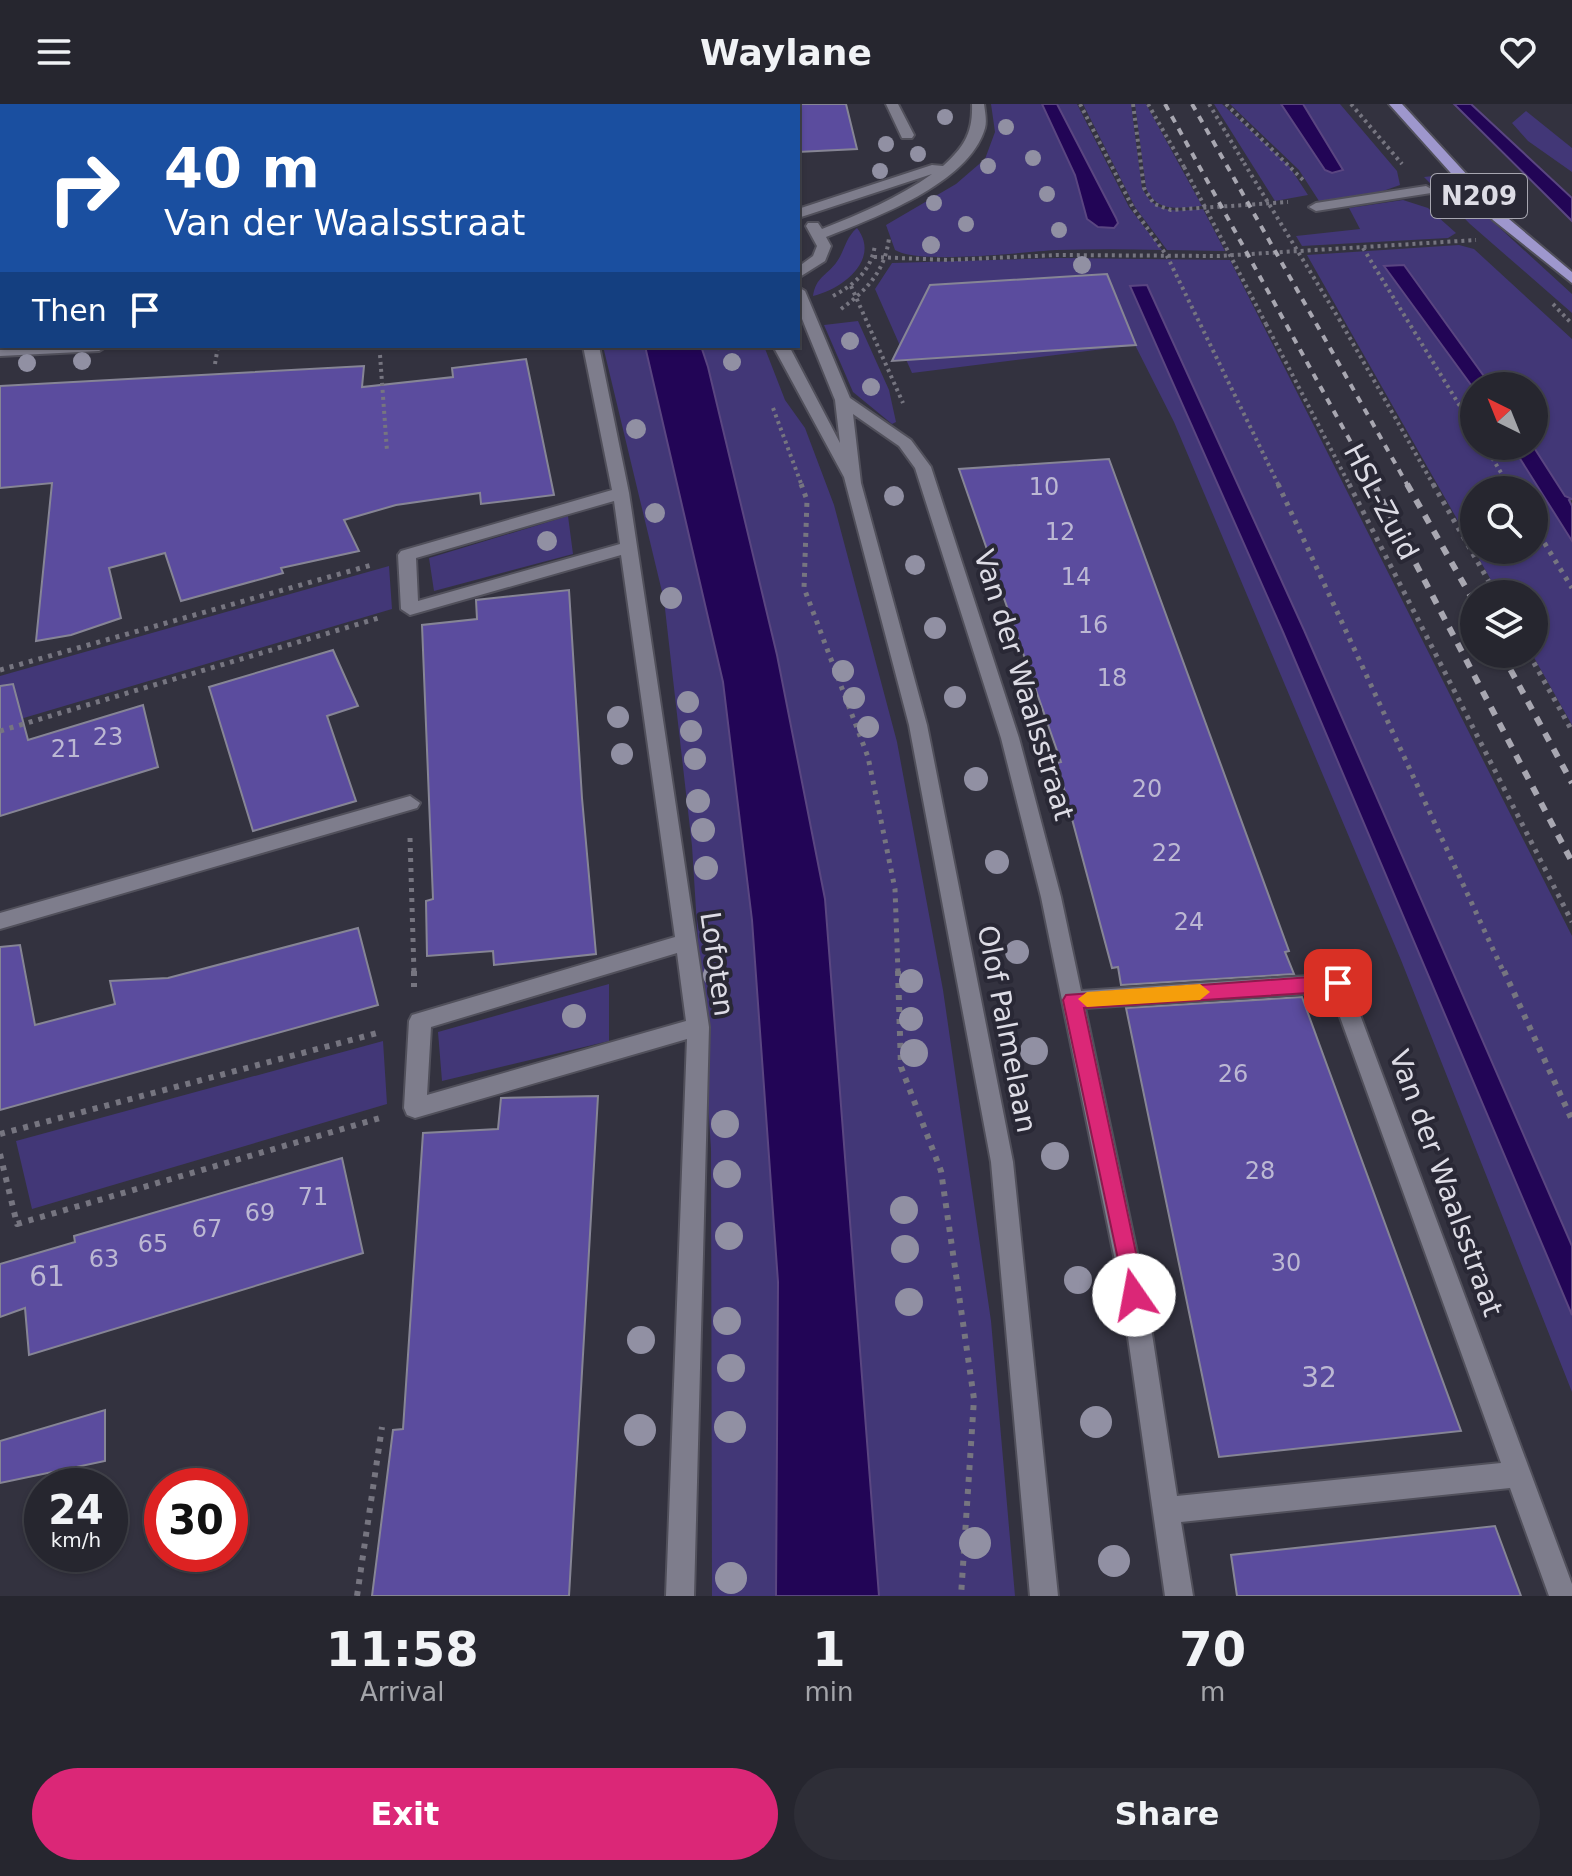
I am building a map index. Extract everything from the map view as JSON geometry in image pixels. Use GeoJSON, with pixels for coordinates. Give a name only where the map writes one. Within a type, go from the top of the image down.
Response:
{"type":"FeatureCollection","features":[{"type":"Feature","properties":{"kind":"main road","name":"N209"},"geometry":{"type":"LineString","coordinates":[[1395,104],[1498,217],[1572,279]]}},
{"type":"Feature","properties":{"kind":"street"},"geometry":{"type":"LineString","coordinates":[[892,104],[907,135]]}},
{"type":"Feature","properties":{"kind":"street"},"geometry":{"type":"LineString","coordinates":[[821,234],[905,199],[953,163],[975,139],[981,123],[978,104]]}},
{"type":"Feature","properties":{"kind":"street"},"geometry":{"type":"LineString","coordinates":[[800,214],[953,163]]}},
{"type":"Feature","properties":{"kind":"street"},"geometry":{"type":"LineString","coordinates":[[1316,207],[1426,190]]}},
{"type":"Feature","properties":{"kind":"street"},"geometry":{"type":"LineString","coordinates":[[800,217],[821,234],[824,246],[820,258],[800,273]]}},
{"type":"Feature","properties":{"kind":"street","name":"Olof Palmelaan"},"geometry":{"type":"LineString","coordinates":[[800,296],[843,400],[853,483],[918,725],[1002,1162],[1044,1596]]}},
{"type":"Feature","properties":{"kind":"street"},"geometry":{"type":"LineString","coordinates":[[0,351],[59,348]]}},
{"type":"Feature","properties":{"kind":"street","name":"Lofoten"},"geometry":{"type":"LineString","coordinates":[[591,348],[621,493],[698,1027],[680,1596]]}},
{"type":"Feature","properties":{"kind":"street","name":"Olof Palmelaan"},"geometry":{"type":"LineString","coordinates":[[782,348],[806,400],[853,483]]}},
{"type":"Feature","properties":{"kind":"street","name":"Van der Waalsstraat"},"geometry":{"type":"LineString","coordinates":[[843,400],[905,443],[923,467],[1010,738],[1073,1000],[1134,1295],[1179,1596]]}},
{"type":"Feature","properties":{"kind":"street"},"geometry":{"type":"LineString","coordinates":[[621,493],[407,555],[410,609],[628,547]]}},
{"type":"Feature","properties":{"kind":"street"},"geometry":{"type":"LineString","coordinates":[[0,921],[410,803]]}},
{"type":"Feature","properties":{"kind":"street"},"geometry":{"type":"LineString","coordinates":[[686,942],[420,1021],[415,1108],[698,1027]]}},
{"type":"Feature","properties":{"kind":"street","name":"Van der Waalsstraat"},"geometry":{"type":"LineString","coordinates":[[1073,1000],[1338,983],[1563,1596]]}},
{"type":"Feature","properties":{"kind":"street"},"geometry":{"type":"LineString","coordinates":[[1167,1510],[1519,1474]]}},
{"type":"Feature","properties":{"kind":"path"},"geometry":{"type":"LineString","coordinates":[[1080,104],[1133,208],[1167,256],[1355,645],[1572,1120]]}},
{"type":"Feature","properties":{"kind":"path"},"geometry":{"type":"LineString","coordinates":[[1133,104],[1144,188],[1154,204],[1171,210],[1296,200]]}},
{"type":"Feature","properties":{"kind":"path","name":"HSL-Zuid"},"geometry":{"type":"LineString","coordinates":[[1148,104],[1184,167],[1430,639],[1572,922]]}},
{"type":"Feature","properties":{"kind":"path","name":"HSL-Zuid"},"geometry":{"type":"LineString","coordinates":[[1209,104],[1339,319],[1488,580]]}},
{"type":"Feature","properties":{"kind":"path"},"geometry":{"type":"LineString","coordinates":[[1226,104],[1292,166],[1307,186]]}},
{"type":"Feature","properties":{"kind":"path"},"geometry":{"type":"LineString","coordinates":[[874,257],[948,260],[1057,255],[1167,256],[1477,240]]}},
{"type":"Feature","properties":{"kind":"path"},"geometry":{"type":"LineString","coordinates":[[1363,248],[1460,406]]}},
{"type":"Feature","properties":{"kind":"path"},"geometry":{"type":"LineString","coordinates":[[851,286],[905,408],[905,443]]}},
{"type":"Feature","properties":{"kind":"path"},"geometry":{"type":"LineString","coordinates":[[215,364],[218,348]]}},
{"type":"Feature","properties":{"kind":"path"},"geometry":{"type":"LineString","coordinates":[[380,355],[387,451]]}},
{"type":"Feature","properties":{"kind":"path"},"geometry":{"type":"LineString","coordinates":[[771,400],[807,500],[804,588],[868,757],[895,889],[901,1067],[941,1171],[974,1399],[961,1596]]}},
{"type":"Feature","properties":{"kind":"path"},"geometry":{"type":"LineString","coordinates":[[1548,549],[1572,588]]}},
{"type":"Feature","properties":{"kind":"path"},"geometry":{"type":"LineString","coordinates":[[0,670],[407,555]]}},
{"type":"Feature","properties":{"kind":"path"},"geometry":{"type":"LineString","coordinates":[[0,731],[410,609]]}},
{"type":"Feature","properties":{"kind":"path"},"geometry":{"type":"LineString","coordinates":[[1537,668],[1572,731]]}},
{"type":"Feature","properties":{"kind":"path"},"geometry":{"type":"LineString","coordinates":[[410,803],[411,970]]}},
{"type":"Feature","properties":{"kind":"path"},"geometry":{"type":"LineString","coordinates":[[0,1134],[420,1021]]}},
{"type":"Feature","properties":{"kind":"path"},"geometry":{"type":"LineString","coordinates":[[0,1154],[17,1224],[415,1108]]}},
{"type":"Feature","properties":{"kind":"path"},"geometry":{"type":"LineString","coordinates":[[357,1596],[382,1427]]}},
{"type":"Feature","properties":{"kind":"shaded area"},"geometry":{"type":"Polygon","coordinates":[[[991,104],[1077,104],[1129,207],[1162,250],[1056,250],[926,257],[895,250],[886,225],[956,184],[985,159],[995,132],[991,104]]]}},
{"type":"Feature","properties":{"kind":"shaded area"},"geometry":{"type":"Polygon","coordinates":[[[1042,104],[1057,104],[1116,218],[1118,223],[1114,228],[1098,227],[1087,219],[1075,175],[1042,104]]]}},
{"type":"Feature","properties":{"kind":"shaded area"},"geometry":{"type":"Polygon","coordinates":[[[1083,104],[1131,104],[1142,188],[1147,197],[1168,209],[1203,209],[1225,251],[1167,250],[1135,207],[1083,104]]]}},
{"type":"Feature","properties":{"kind":"shaded area"},"geometry":{"type":"Polygon","coordinates":[[[1135,104],[1146,104],[1202,206],[1169,207],[1156,202],[1151,196],[1146,188],[1135,104]]]}},
{"type":"Feature","properties":{"kind":"shaded area"},"geometry":{"type":"Polygon","coordinates":[[[1214,104],[1222,104],[1289,166],[1308,195],[1275,201],[1214,104]]]}},
{"type":"Feature","properties":{"kind":"shaded area"},"geometry":{"type":"Polygon","coordinates":[[[1230,104],[1281,104],[1325,170],[1336,173],[1303,104],[1340,104],[1397,171],[1400,185],[1383,191],[1319,201],[1299,170],[1230,104]]]}},
{"type":"Feature","properties":{"kind":"shaded area"},"geometry":{"type":"Polygon","coordinates":[[[1281,104],[1303,104],[1343,170],[1332,173],[1325,170],[1281,104]]]}},
{"type":"Feature","properties":{"kind":"shaded area"},"geometry":{"type":"Polygon","coordinates":[[[1454,104],[1471,104],[1572,198],[1572,221],[1454,104]]]}},
{"type":"Feature","properties":{"kind":"shaded area"},"geometry":{"type":"Polygon","coordinates":[[[1526,111],[1572,148],[1572,172],[1528,141],[1512,123],[1526,111]]]}},
{"type":"Feature","properties":{"kind":"shaded area"},"geometry":{"type":"Polygon","coordinates":[[[1442,175],[1572,294],[1572,313],[1470,224],[1424,177],[1442,175]]]}},
{"type":"Feature","properties":{"kind":"shaded area"},"geometry":{"type":"Polygon","coordinates":[[[1403,200],[1428,208],[1456,233],[1448,238],[1302,246],[1296,236],[1360,229],[1349,208],[1403,200]]]}},
{"type":"Feature","properties":{"kind":"shaded area"},"geometry":{"type":"Polygon","coordinates":[[[857,228],[863,240],[862,261],[846,280],[813,296],[819,281],[836,263],[857,228]]]}},
{"type":"Feature","properties":{"kind":"shaded area"},"geometry":{"type":"Polygon","coordinates":[[[1459,245],[1474,249],[1572,339],[1572,499],[1565,496],[1542,460],[1548,460],[1548,372],[1481,372],[1431,303],[1384,266],[1462,372],[1460,460],[1521,460],[1531,476],[1460,476],[1460,524],[1307,255],[1459,245]]]}},
{"type":"Feature","properties":{"kind":"shaded area"},"geometry":{"type":"Polygon","coordinates":[[[1060,258],[1230,260],[1572,936],[1572,1246],[1304,630],[1147,285],[1130,287],[1283,632],[1572,1315],[1572,1392],[1401,960],[1174,422],[1135,345],[912,373],[875,289],[892,263],[1060,258]]]}},
{"type":"Feature","properties":{"kind":"shaded area"},"geometry":{"type":"Polygon","coordinates":[[[1404,265],[1481,372],[1462,372],[1384,266],[1404,265]]]}},
{"type":"Feature","properties":{"kind":"shaded area"},"geometry":{"type":"Polygon","coordinates":[[[1147,285],[1304,630],[1572,1246],[1572,1315],[1283,632],[1130,286],[1147,285]]]}},
{"type":"Feature","properties":{"kind":"shaded area"},"geometry":{"type":"Polygon","coordinates":[[[858,321],[889,390],[896,422],[892,424],[853,392],[824,325],[858,321]]]}},
{"type":"Feature","properties":{"kind":"shaded area"},"geometry":{"type":"Polygon","coordinates":[[[603,348],[645,348],[723,682],[752,920],[778,1282],[776,1596],[712,1596],[711,1149],[692,846],[664,600],[603,348]]]}},
{"type":"Feature","properties":{"kind":"shaded area"},"geometry":{"type":"Polygon","coordinates":[[[645,348],[702,348],[708,367],[777,655],[825,899],[879,1596],[776,1596],[778,1282],[752,920],[723,682],[645,348]]]}},
{"type":"Feature","properties":{"kind":"shaded area"},"geometry":{"type":"Polygon","coordinates":[[[701,348],[765,348],[785,400],[805,428],[834,505],[897,742],[943,990],[991,1321],[1015,1596],[879,1596],[825,899],[777,655],[701,348]]]}},
{"type":"Feature","properties":{"kind":"shaded area"},"geometry":{"type":"Polygon","coordinates":[[[1521,460],[1542,460],[1565,496],[1572,499],[1569,500],[1572,506],[1572,541],[1548,503],[1548,476],[1531,476],[1521,460]]]}},
{"type":"Feature","properties":{"kind":"shaded area"},"geometry":{"type":"Polygon","coordinates":[[[1548,503],[1572,541],[1572,725],[1540,668],[1548,668],[1548,580],[1491,580],[1482,564],[1548,564],[1548,503]]]}},
{"type":"Feature","properties":{"kind":"shaded area"},"geometry":{"type":"Polygon","coordinates":[[[568,516],[573,554],[434,591],[429,558],[568,516]]]}},
{"type":"Feature","properties":{"kind":"shaded area"},"geometry":{"type":"Polygon","coordinates":[[[389,566],[392,609],[0,725],[0,676],[389,566]]]}},
{"type":"Feature","properties":{"kind":"shaded area"},"geometry":{"type":"Polygon","coordinates":[[[609,984],[609,1041],[442,1081],[438,1032],[609,984]]]}},
{"type":"Feature","properties":{"kind":"shaded area"},"geometry":{"type":"Polygon","coordinates":[[[383,1041],[387,1104],[32,1209],[16,1141],[383,1041]]]}},
{"type":"Feature","properties":{"kind":"building"},"geometry":{"type":"Polygon","coordinates":[[[800,104],[846,104],[857,149],[800,152],[800,104]]]}},
{"type":"Feature","properties":{"kind":"building"},"geometry":{"type":"Polygon","coordinates":[[[1107,274],[1136,345],[892,361],[930,285],[1107,274]]]}},
{"type":"Feature","properties":{"kind":"building"},"geometry":{"type":"Polygon","coordinates":[[[526,359],[554,495],[481,504],[480,493],[396,505],[344,520],[359,551],[281,568],[283,573],[181,601],[165,553],[109,568],[121,618],[71,635],[36,641],[52,483],[0,488],[0,386],[364,366],[362,387],[453,377],[452,368],[526,359]]]}},
{"type":"Feature","properties":{"kind":"building"},"geometry":{"type":"Polygon","coordinates":[[[1109,459],[1289,951],[1285,952],[1294,974],[1121,985],[1118,967],[1112,968],[1057,763],[1061,762],[959,469],[1109,459]]]}},
{"type":"Feature","properties":{"kind":"building"},"geometry":{"type":"Polygon","coordinates":[[[569,590],[582,798],[596,954],[494,965],[493,951],[427,956],[426,901],[433,899],[422,625],[477,619],[476,600],[569,590]]]}},
{"type":"Feature","properties":{"kind":"building"},"geometry":{"type":"Polygon","coordinates":[[[333,650],[358,706],[327,716],[356,801],[253,831],[209,687],[333,650]]]}},
{"type":"Feature","properties":{"kind":"building"},"geometry":{"type":"Polygon","coordinates":[[[13,684],[28,740],[143,705],[158,767],[0,816],[0,686],[13,684]]]}},
{"type":"Feature","properties":{"kind":"building"},"geometry":{"type":"Polygon","coordinates":[[[358,928],[378,1005],[0,1110],[0,947],[20,945],[35,1025],[115,1004],[110,981],[168,978],[358,928]]]}},
{"type":"Feature","properties":{"kind":"building"},"geometry":{"type":"Polygon","coordinates":[[[1302,997],[1461,1431],[1219,1457],[1126,1008],[1302,997]]]}},
{"type":"Feature","properties":{"kind":"building"},"geometry":{"type":"Polygon","coordinates":[[[598,1096],[569,1596],[372,1596],[393,1430],[403,1429],[423,1133],[498,1129],[501,1098],[598,1096]]]}},
{"type":"Feature","properties":{"kind":"building"},"geometry":{"type":"Polygon","coordinates":[[[342,1158],[363,1253],[29,1355],[25,1308],[0,1317],[0,1264],[75,1242],[74,1236],[342,1158]]]}},
{"type":"Feature","properties":{"kind":"building"},"geometry":{"type":"Polygon","coordinates":[[[105,1410],[105,1461],[72,1468],[24,1468],[24,1478],[0,1483],[0,1441],[105,1410]]]}},
{"type":"Feature","properties":{"kind":"building"},"geometry":{"type":"Polygon","coordinates":[[[1495,1526],[1521,1596],[1237,1596],[1231,1555],[1495,1526]]]}},
{"type":"Feature","properties":{"kind":"railway"},"geometry":{"type":"LineString","coordinates":[[1165,104],[1375,486]]}},
{"type":"Feature","properties":{"kind":"railway"},"geometry":{"type":"LineString","coordinates":[[1192,104],[1408,486]]}},
{"type":"Feature","properties":{"kind":"railway"},"geometry":{"type":"LineString","coordinates":[[1374,484],[1572,862]]}},
{"type":"Feature","properties":{"kind":"railway"},"geometry":{"type":"LineString","coordinates":[[1407,484],[1462,580]]}},
{"type":"Feature","properties":{"kind":"railway"},"geometry":{"type":"LineString","coordinates":[[1510,668],[1572,783]]}},
{"type":"Feature","properties":{"kind":"slow traffic"},"geometry":{"type":"LineString","coordinates":[[1087,999],[1200,992]]}},
{"type":"Feature","properties":{"kind":"route"},"geometry":{"type":"LineString","coordinates":[[1134,1295],[1073,1000],[1338,983]]}}]}
